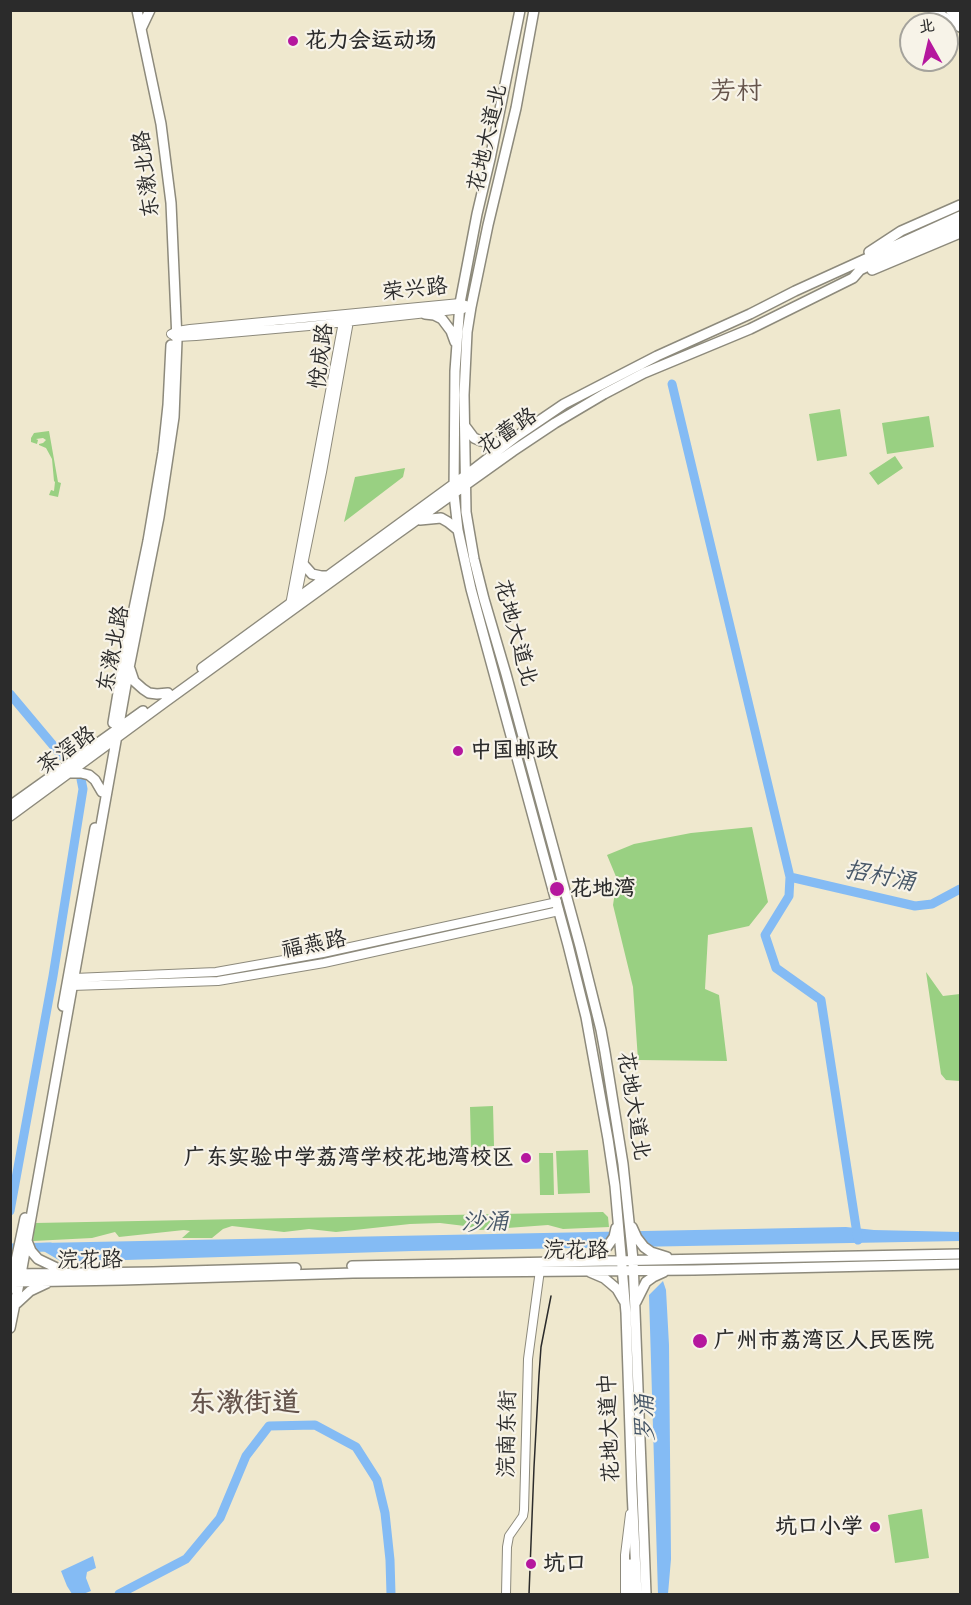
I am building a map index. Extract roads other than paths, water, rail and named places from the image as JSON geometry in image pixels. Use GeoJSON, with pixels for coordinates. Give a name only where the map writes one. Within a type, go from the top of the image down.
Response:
{"type":"FeatureCollection","features":[{"type":"Feature","properties":{"kind":"highway"},"geometry":{"type":"LineString","coordinates":[[952,10],[960,16]]}},
{"type":"Feature","properties":{"kind":"main road","name":"东漖北路"},"geometry":{"type":"LineString","coordinates":[[10,1328],[15,1305],[14,1280],[24,1247],[73,982],[114,736],[124,657],[163,452],[175,334],[163,174],[132,10]]}},
{"type":"Feature","properties":{"kind":"main road","name":"东漖北路"},"geometry":{"type":"LineString","coordinates":[[24,1247],[88,857],[158,527],[171,446],[176,390],[173,236],[161,124],[137,10]]}},
{"type":"Feature","properties":{"kind":"main road"},"geometry":{"type":"LineString","coordinates":[[141,28],[150,10]]}},
{"type":"Feature","properties":{"kind":"main road","name":"花地大道北"},"geometry":{"type":"LineString","coordinates":[[520,10],[460,307],[456,345],[454,494],[458,531],[471,589],[586,1017],[608,1139],[617,1219],[626,1248],[628,1265]]}},
{"type":"Feature","properties":{"kind":"main road","name":"花地大道北"},"geometry":{"type":"LineString","coordinates":[[534,10],[516,108],[471,307],[465,363],[465,486],[469,530],[484,599],[552,842],[601,1030],[629,1218],[626,1248]]}},
{"type":"Feature","properties":{"kind":"main road"},"geometry":{"type":"LineString","coordinates":[[933,10],[960,27]]}},
{"type":"Feature","properties":{"kind":"main road"},"geometry":{"type":"LineString","coordinates":[[848,267],[901,231],[960,205]]}},
{"type":"Feature","properties":{"kind":"main road","name":"花蕾路"},"geometry":{"type":"LineString","coordinates":[[114,736],[517,436],[564,404],[657,356],[960,216]]}},
{"type":"Feature","properties":{"kind":"main road","name":"花蕾路"},"geometry":{"type":"LineString","coordinates":[[114,736],[168,693],[292,605],[530,440],[604,394],[644,373],[776,317],[853,278],[860,270],[960,224]]}},
{"type":"Feature","properties":{"kind":"main road"},"geometry":{"type":"LineString","coordinates":[[853,278],[960,233]]}},
{"type":"Feature","properties":{"kind":"main road"},"geometry":{"type":"LineString","coordinates":[[770,304],[776,317]]}},
{"type":"Feature","properties":{"kind":"main road"},"geometry":{"type":"LineString","coordinates":[[425,314],[434,315],[442,320],[451,331],[456,345]]}},
{"type":"Feature","properties":{"kind":"main road"},"geometry":{"type":"LineString","coordinates":[[465,426],[474,438],[490,443],[517,436]]}},
{"type":"Feature","properties":{"kind":"main road"},"geometry":{"type":"LineString","coordinates":[[417,520],[441,518],[458,531]]}},
{"type":"Feature","properties":{"kind":"main road"},"geometry":{"type":"LineString","coordinates":[[304,565],[312,574],[328,576]]}},
{"type":"Feature","properties":{"kind":"main road"},"geometry":{"type":"LineString","coordinates":[[129,668],[134,681],[143,690],[157,694],[168,693]]}},
{"type":"Feature","properties":{"kind":"main road","name":"茶滘路"},"geometry":{"type":"LineString","coordinates":[[10,816],[68,774],[114,736]]}},
{"type":"Feature","properties":{"kind":"main road","name":"茶滘路"},"geometry":{"type":"LineString","coordinates":[[10,806],[114,736]]}},
{"type":"Feature","properties":{"kind":"main road"},"geometry":{"type":"LineString","coordinates":[[68,774],[86,773],[95,780],[102,792]]}},
{"type":"Feature","properties":{"kind":"main road"},"geometry":{"type":"LineString","coordinates":[[629,1218],[636,1238],[665,1266]]}},
{"type":"Feature","properties":{"kind":"main road"},"geometry":{"type":"LineString","coordinates":[[617,1219],[614,1237],[606,1249],[586,1262],[630,1305],[646,1282],[649,1269],[665,1266]]}},
{"type":"Feature","properties":{"kind":"main road"},"geometry":{"type":"LineString","coordinates":[[24,1247],[38,1259],[72,1274]]}},
{"type":"Feature","properties":{"kind":"main road","name":"浣花路"},"geometry":{"type":"LineString","coordinates":[[665,1266],[681,1260],[960,1262]]}},
{"type":"Feature","properties":{"kind":"main road","name":"浣花路"},"geometry":{"type":"LineString","coordinates":[[14,1280],[72,1274],[586,1262],[649,1269],[665,1266],[960,1262]]}},
{"type":"Feature","properties":{"kind":"main road","name":"浣花路"},"geometry":{"type":"LineString","coordinates":[[14,1280],[122,1280],[540,1270],[586,1262],[628,1265]]}},
{"type":"Feature","properties":{"kind":"main road","name":"花地大道中"},"geometry":{"type":"LineString","coordinates":[[628,1265],[646,1594]]}},
{"type":"Feature","properties":{"kind":"main road"},"geometry":{"type":"LineString","coordinates":[[15,1305],[30,1291],[50,1281]]}},
{"type":"Feature","properties":{"kind":"main road","name":"花地大道中"},"geometry":{"type":"LineString","coordinates":[[630,1305],[632,1490],[630,1593]]}},
{"type":"Feature","properties":{"kind":"main road"},"geometry":{"type":"LineString","coordinates":[[630,1593],[632,1490]]}},
{"type":"Feature","properties":{"kind":"street","name":"荣兴路"},"geometry":{"type":"LineString","coordinates":[[175,334],[425,314],[460,307]]}},
{"type":"Feature","properties":{"kind":"street","name":"荣兴路"},"geometry":{"type":"LineString","coordinates":[[346,320],[471,307]]}},
{"type":"Feature","properties":{"kind":"street","name":"悦成路"},"geometry":{"type":"LineString","coordinates":[[292,605],[304,565],[322,472],[346,320]]}},
{"type":"Feature","properties":{"kind":"street","name":"悦成路"},"geometry":{"type":"LineString","coordinates":[[292,605],[346,320]]}},
{"type":"Feature","properties":{"kind":"street","name":"福燕路"},"geometry":{"type":"LineString","coordinates":[[73,982],[218,981],[324,963],[558,906]]}},
{"type":"Feature","properties":{"kind":"street"},"geometry":{"type":"LineString","coordinates":[[10,1258],[24,1247]]}},
{"type":"Feature","properties":{"kind":"street","name":"浣南东街"},"geometry":{"type":"LineString","coordinates":[[506,1594],[509,1536],[523,1516],[524,1510],[528,1368],[540,1270]]}},
{"type":"Feature","properties":{"kind":"water"},"geometry":{"type":"Polygon","coordinates":[[[846,1227],[960,1232],[960,1241],[413,1251],[62,1262],[40,1249],[40,1243],[846,1227]]]}},
{"type":"Feature","properties":{"kind":"water"},"geometry":{"type":"Polygon","coordinates":[[[663,1281],[666,1290],[669,1345],[671,1559],[668,1594],[658,1594],[649,1295],[663,1281]]]}},
{"type":"Feature","properties":{"kind":"water"},"geometry":{"type":"Polygon","coordinates":[[[93,1556],[96,1568],[87,1572],[86,1578],[91,1591],[72,1594],[61,1571],[93,1556]]]}},
{"type":"Feature","properties":{"kind":"waterway"},"geometry":{"type":"LineString","coordinates":[[672,384],[790,877],[789,896],[765,935],[776,968],[821,1000],[858,1240]]}},
{"type":"Feature","properties":{"kind":"waterway"},"geometry":{"type":"LineString","coordinates":[[10,694],[62,756]]}},
{"type":"Feature","properties":{"kind":"waterway"},"geometry":{"type":"LineString","coordinates":[[10,1211],[53,976],[83,789],[81,779]]}},
{"type":"Feature","properties":{"kind":"waterway","name":"招村涌"},"geometry":{"type":"LineString","coordinates":[[790,877],[915,906],[932,904],[960,889]]}},
{"type":"Feature","properties":{"kind":"waterway","name":"沙涌"},"geometry":{"type":"LineString","coordinates":[[10,1248],[50,1247]]}},
{"type":"Feature","properties":{"kind":"waterway"},"geometry":{"type":"LineString","coordinates":[[119,1594],[186,1559],[220,1518],[246,1456],[269,1426],[315,1425],[356,1447],[377,1480],[385,1513],[391,1594]]}},
{"type":"Feature","properties":{"kind":"railway"},"geometry":{"type":"LineString","coordinates":[[529,1594],[541,1347],[551,1296]]}},
{"type":"Feature","properties":{"kind":"place","name":"花力会运动场"},"geometry":{"type":"Point","coordinates":[293,41]}},
{"type":"Feature","properties":{"kind":"place","name":"中国邮政"},"geometry":{"type":"Point","coordinates":[458,751]}},
{"type":"Feature","properties":{"kind":"place","name":"花地湾"},"geometry":{"type":"Point","coordinates":[557,889]}},
{"type":"Feature","properties":{"kind":"place","name":"广东实验中学荔湾学校花地湾校区"},"geometry":{"type":"Point","coordinates":[526,1158]}},
{"type":"Feature","properties":{"kind":"place","name":"广州市荔湾区人民医院"},"geometry":{"type":"Point","coordinates":[700,1341]}},
{"type":"Feature","properties":{"kind":"place","name":"坑口小学"},"geometry":{"type":"Point","coordinates":[875,1527]}},
{"type":"Feature","properties":{"kind":"place","name":"坑口"},"geometry":{"type":"Point","coordinates":[531,1564]}},
{"type":"Feature","properties":{"kind":"district","name":"芳村"},"geometry":{"type":"Point","coordinates":[736,92]}},
{"type":"Feature","properties":{"kind":"district","name":"东漖街道"},"geometry":{"type":"Point","coordinates":[244,1404]}},
{"type":"Feature","properties":{"kind":"water label","name":"罗涌"},"geometry":{"type":"Point","coordinates":[646,1418]}}]}
